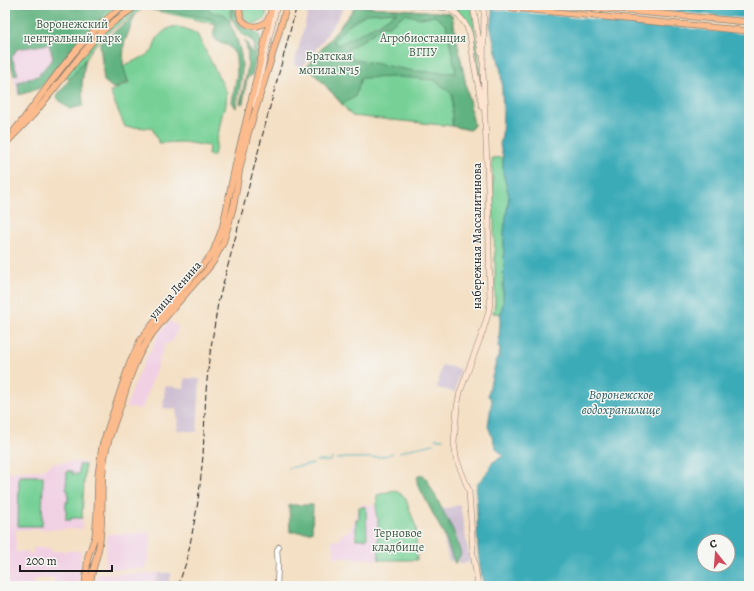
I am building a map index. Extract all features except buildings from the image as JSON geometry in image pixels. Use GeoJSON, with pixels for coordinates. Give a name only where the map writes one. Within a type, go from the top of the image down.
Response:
{"type":"FeatureCollection","features":[{"type":"Feature","properties":{"kind":"main road"},"geometry":{"type":"LineString","coordinates":[[5,144],[25,123],[80,45],[111,14],[124,5]]}},
{"type":"Feature","properties":{"kind":"main road"},"geometry":{"type":"LineString","coordinates":[[5,140],[100,33],[138,5]]}},
{"type":"Feature","properties":{"kind":"main road"},"geometry":{"type":"LineString","coordinates":[[241,5],[239,8],[240,17],[244,23],[250,26],[264,24],[271,13]]}},
{"type":"Feature","properties":{"kind":"main road","name":"улица Ленина"},"geometry":{"type":"LineString","coordinates":[[90,586],[99,548],[102,514],[102,479],[105,454],[113,427],[130,378],[146,342],[206,271],[213,262],[224,242],[232,210],[272,5]]}},
{"type":"Feature","properties":{"kind":"main road","name":"улица Ленина"},"geometry":{"type":"LineString","coordinates":[[85,586],[88,556],[94,537],[97,515],[98,480],[102,446],[129,365],[140,341],[213,252],[222,229],[238,154],[253,119],[257,90],[277,5]]}},
{"type":"Feature","properties":{"kind":"main road"},"geometry":{"type":"LineString","coordinates":[[253,119],[287,5]]}},
{"type":"Feature","properties":{"kind":"main road"},"geometry":{"type":"LineString","coordinates":[[416,5],[447,8],[456,13],[467,27],[470,35],[472,56],[485,124]]}},
{"type":"Feature","properties":{"kind":"main road","name":"набережная Массалитинова"},"geometry":{"type":"LineString","coordinates":[[473,5],[483,70]]}},
{"type":"Feature","properties":{"kind":"main road"},"geometry":{"type":"LineString","coordinates":[[483,5],[749,30]]}},
{"type":"Feature","properties":{"kind":"main road","name":"набережная Массалитинова"},"geometry":{"type":"LineString","coordinates":[[478,586],[473,546],[469,491],[456,458],[454,442],[456,413],[460,392],[483,331],[490,304],[488,190],[483,70],[483,5]]}},
{"type":"Feature","properties":{"kind":"main road"},"geometry":{"type":"LineString","coordinates":[[563,5],[749,22]]}},
{"type":"Feature","properties":{"kind":"street"},"geometry":{"type":"LineString","coordinates":[[277,586],[277,550],[279,547]]}},
{"type":"Feature","properties":{"kind":"shaded area"},"geometry":{"type":"Polygon","coordinates":[[[5,5],[49,41],[56,66],[37,87],[17,94],[10,61],[5,56],[5,5]]]}},
{"type":"Feature","properties":{"kind":"shaded area"},"geometry":{"type":"Polygon","coordinates":[[[310,5],[330,5],[343,8],[324,39],[302,67],[294,65],[310,5]]]}},
{"type":"Feature","properties":{"kind":"shaded area"},"geometry":{"type":"Polygon","coordinates":[[[169,321],[179,327],[172,342],[165,344],[142,409],[126,407],[145,360],[160,333],[169,321]]]}},
{"type":"Feature","properties":{"kind":"shaded area"},"geometry":{"type":"Polygon","coordinates":[[[442,365],[460,369],[455,392],[437,388],[442,365]]]}},
{"type":"Feature","properties":{"kind":"shaded area"},"geometry":{"type":"Polygon","coordinates":[[[185,378],[200,379],[197,432],[177,430],[178,423],[176,409],[163,408],[165,386],[184,388],[185,378]]]}},
{"type":"Feature","properties":{"kind":"shaded area"},"geometry":{"type":"Polygon","coordinates":[[[5,459],[7,472],[44,470],[53,463],[85,462],[82,529],[16,530],[16,552],[28,551],[29,554],[33,554],[33,548],[50,548],[52,551],[81,551],[79,586],[54,586],[54,578],[34,579],[33,586],[5,586],[5,459]]]}},
{"type":"Feature","properties":{"kind":"shaded area"},"geometry":{"type":"Polygon","coordinates":[[[362,504],[377,506],[376,515],[378,518],[379,560],[334,557],[332,540],[340,540],[343,533],[347,532],[348,530],[350,531],[357,515],[358,508],[362,504]]]}},
{"type":"Feature","properties":{"kind":"shaded area"},"geometry":{"type":"Polygon","coordinates":[[[460,505],[470,562],[460,564],[458,560],[449,561],[437,510],[460,505]]]}},
{"type":"Feature","properties":{"kind":"shaded area"},"geometry":{"type":"Polygon","coordinates":[[[149,532],[151,539],[146,569],[105,569],[107,534],[149,532]]]}},
{"type":"Feature","properties":{"kind":"shaded area"},"geometry":{"type":"Polygon","coordinates":[[[159,573],[153,586],[94,586],[98,574],[159,573]]]}},
{"type":"Feature","properties":{"kind":"shaded area"},"geometry":{"type":"Polygon","coordinates":[[[159,573],[172,573],[167,586],[153,586],[159,573]]]}},
{"type":"Feature","properties":{"kind":"green space"},"geometry":{"type":"Polygon","coordinates":[[[5,5],[117,5],[106,12],[40,88],[19,95],[18,82],[38,76],[53,58],[49,44],[17,49],[12,57],[18,74],[14,76],[10,60],[5,55],[5,18],[11,12],[5,7],[5,5]]]}},
{"type":"Feature","properties":{"kind":"green space","name":"Воронежский центральный парк"},"geometry":{"type":"Polygon","coordinates":[[[6,5],[232,5],[230,12],[230,45],[220,25],[144,8],[111,31],[95,45],[86,60],[81,91],[56,66],[49,41],[6,5]]]}},
{"type":"Feature","properties":{"kind":"green space"},"geometry":{"type":"Polygon","coordinates":[[[147,5],[207,5],[211,12],[223,14],[226,17],[233,30],[242,60],[241,78],[236,108],[232,102],[237,74],[236,58],[235,54],[228,45],[220,43],[215,39],[213,33],[216,26],[215,23],[211,19],[144,7],[147,5]]]}},
{"type":"Feature","properties":{"kind":"green space"},"geometry":{"type":"Polygon","coordinates":[[[233,5],[236,5],[236,14],[241,24],[258,34],[261,39],[252,75],[247,79],[243,103],[241,104],[248,65],[245,41],[252,54],[254,43],[237,29],[231,17],[233,5]]]}},
{"type":"Feature","properties":{"kind":"green space"},"geometry":{"type":"Polygon","coordinates":[[[244,5],[268,5],[265,19],[255,23],[248,22],[243,13],[244,5]]]}},
{"type":"Feature","properties":{"kind":"green space"},"geometry":{"type":"Polygon","coordinates":[[[460,5],[471,5],[480,72],[479,82],[476,54],[468,24],[464,16],[455,9],[449,7],[460,8],[460,5]]]}},
{"type":"Feature","properties":{"kind":"green space"},"geometry":{"type":"Polygon","coordinates":[[[356,6],[449,13],[452,16],[474,125],[470,130],[452,126],[352,116],[307,66],[329,41],[356,6]]]}},
{"type":"Feature","properties":{"kind":"green space","name":"Братская могила №15"},"geometry":{"type":"Polygon","coordinates":[[[356,6],[449,13],[452,16],[474,125],[470,130],[452,126],[452,94],[434,80],[400,77],[361,78],[355,97],[342,104],[307,66],[356,6]],[[397,12],[366,14],[348,26],[333,41],[338,45],[380,23],[397,12]],[[405,14],[389,26],[380,26],[378,30],[347,50],[352,59],[414,71],[456,73],[446,25],[435,16],[420,18],[405,14]]]}},
{"type":"Feature","properties":{"kind":"green space"},"geometry":{"type":"Polygon","coordinates":[[[135,15],[124,44],[123,65],[128,82],[114,89],[104,81],[100,43],[135,15]]]}},
{"type":"Feature","properties":{"kind":"green space"},"geometry":{"type":"Polygon","coordinates":[[[172,27],[182,28],[197,34],[227,93],[225,109],[223,110],[214,156],[208,155],[209,146],[183,142],[159,143],[152,128],[125,127],[110,92],[129,83],[122,66],[150,53],[153,50],[159,36],[172,27]]]}},
{"type":"Feature","properties":{"kind":"green space"},"geometry":{"type":"Polygon","coordinates":[[[85,59],[82,82],[83,106],[69,109],[56,97],[85,59]]]}},
{"type":"Feature","properties":{"kind":"green space"},"geometry":{"type":"Polygon","coordinates":[[[503,157],[503,173],[509,196],[504,232],[503,304],[500,314],[493,313],[495,303],[495,266],[492,158],[503,157]]]}},
{"type":"Feature","properties":{"kind":"green space"},"geometry":{"type":"Polygon","coordinates":[[[79,465],[85,465],[82,518],[71,518],[71,520],[66,520],[66,502],[68,502],[68,490],[66,489],[67,471],[72,471],[72,474],[79,474],[79,465]]]}},
{"type":"Feature","properties":{"kind":"green space"},"geometry":{"type":"Polygon","coordinates":[[[419,475],[426,478],[453,530],[461,554],[455,564],[444,535],[417,483],[417,478],[419,475]]]}},
{"type":"Feature","properties":{"kind":"green space"},"geometry":{"type":"Polygon","coordinates":[[[19,476],[43,476],[42,526],[18,526],[19,476]]]}},
{"type":"Feature","properties":{"kind":"green space","name":"Терновое кладбище"},"geometry":{"type":"Polygon","coordinates":[[[395,490],[405,497],[416,527],[417,560],[379,560],[378,518],[376,515],[377,495],[395,490]]]}},
{"type":"Feature","properties":{"kind":"green space"},"geometry":{"type":"Polygon","coordinates":[[[289,505],[313,505],[312,532],[290,532],[289,505]]]}},
{"type":"Feature","properties":{"kind":"green space"},"geometry":{"type":"Polygon","coordinates":[[[359,507],[366,507],[367,539],[356,539],[356,519],[359,519],[359,507]]]}},
{"type":"Feature","properties":{"kind":"water","name":"Воронежское водохранилище"},"geometry":{"type":"Polygon","coordinates":[[[491,5],[749,5],[749,586],[484,586],[478,548],[476,490],[477,485],[491,468],[489,467],[493,462],[503,456],[496,448],[488,426],[492,399],[488,396],[497,358],[499,358],[500,348],[498,347],[500,320],[503,304],[504,232],[509,196],[503,173],[503,157],[500,145],[503,110],[501,72],[490,25],[493,15],[491,5]]]}},
{"type":"Feature","properties":{"kind":"pier"},"geometry":{"type":"Polygon","coordinates":[[[489,5],[602,5],[749,19],[749,34],[490,9],[489,5]]]}},
{"type":"Feature","properties":{"kind":"waterway"},"geometry":{"type":"LineString","coordinates":[[435,439],[443,439]]}},
{"type":"Feature","properties":{"kind":"waterway"},"geometry":{"type":"LineString","coordinates":[[400,452],[434,444]]}},
{"type":"Feature","properties":{"kind":"waterway"},"geometry":{"type":"LineString","coordinates":[[336,459],[372,458],[393,453]]}},
{"type":"Feature","properties":{"kind":"waterway"},"geometry":{"type":"LineString","coordinates":[[316,461],[331,461],[332,458]]}},
{"type":"Feature","properties":{"kind":"waterway"},"geometry":{"type":"LineString","coordinates":[[288,468],[313,464]]}},
{"type":"Feature","properties":{"kind":"railway"},"geometry":{"type":"LineString","coordinates":[[178,586],[187,560],[197,508],[203,456],[209,360],[218,303],[297,5]]}},
{"type":"Feature","properties":{"kind":"park label","name":"Агробиостанция ВГПУ"},"geometry":{"type":"Point","coordinates":[423,45]}}]}
